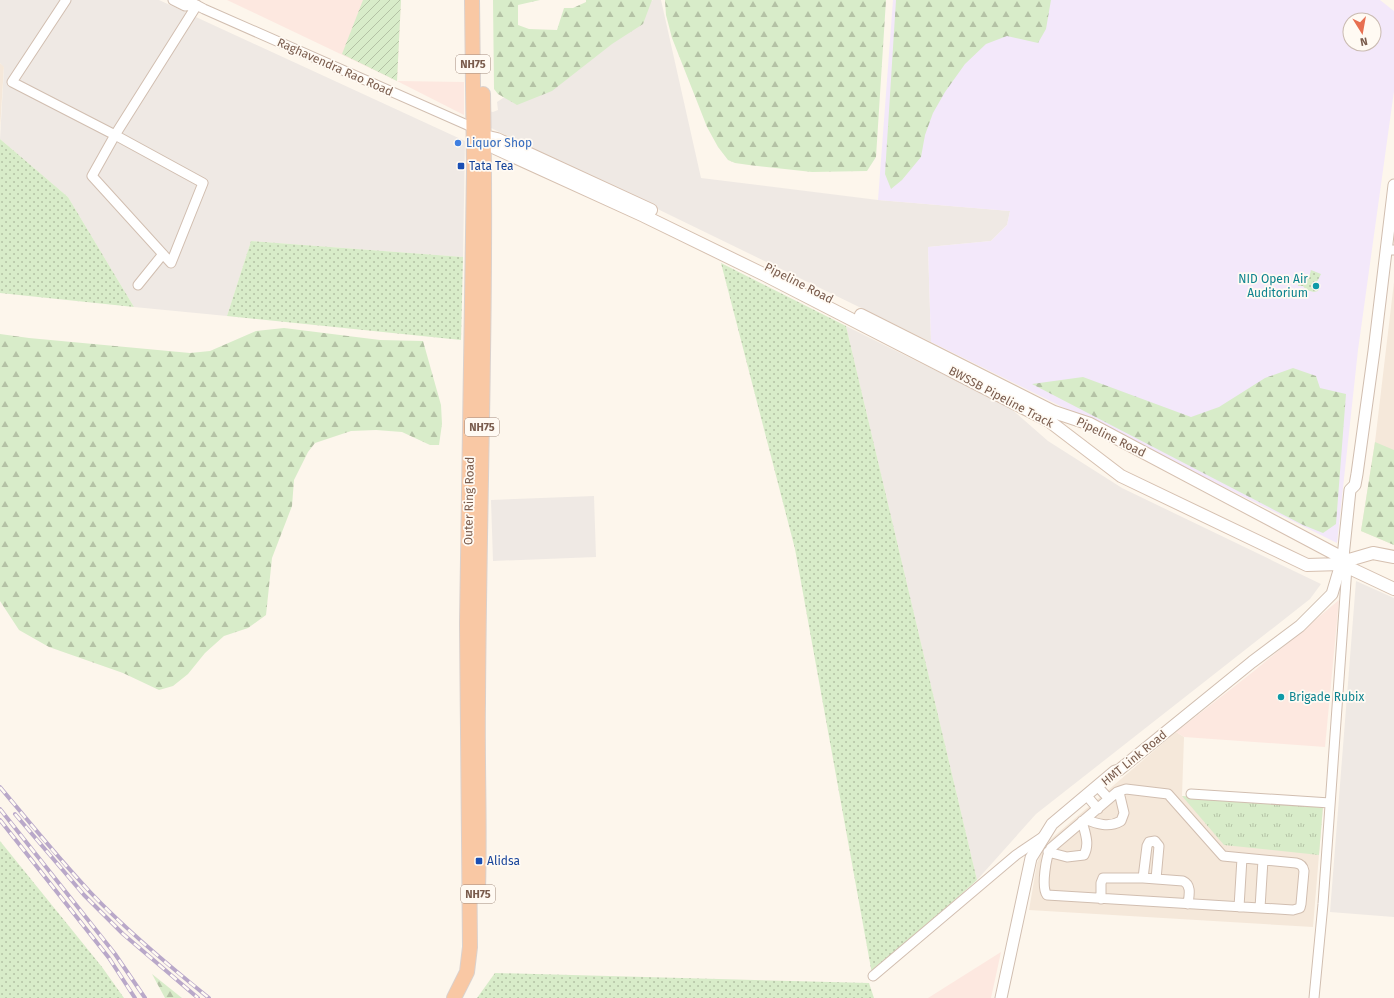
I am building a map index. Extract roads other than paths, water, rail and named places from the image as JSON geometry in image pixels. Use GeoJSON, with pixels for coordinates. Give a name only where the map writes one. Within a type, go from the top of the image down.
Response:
{"type":"FeatureCollection","features":[{"type":"Feature","properties":{"kind":"highway","name":"Outer Ring Road"},"geometry":{"type":"LineString","coordinates":[[454,998],[467,972],[470,947],[467,624],[474,170],[479,132],[472,0]]}},
{"type":"Feature","properties":{"kind":"highway","name":"Outer Ring Road"},"geometry":{"type":"LineString","coordinates":[[463,998],[474,974],[478,957],[478,703],[483,373],[479,132],[481,0]]}},
{"type":"Feature","properties":{"kind":"main road","name":"Pipeline Road"},"geometry":{"type":"LineString","coordinates":[[479,132],[495,148],[523,156],[637,204],[765,266],[1054,412],[1090,424],[1394,589]]}},
{"type":"Feature","properties":{"kind":"main road","name":"Pipeline Road"},"geometry":{"type":"LineString","coordinates":[[523,156],[766,275]]}},
{"type":"Feature","properties":{"kind":"main road","name":"BWSSB Pipeline Track"},"geometry":{"type":"LineString","coordinates":[[766,275],[1049,421],[1121,476],[1307,565],[1345,562]]}},
{"type":"Feature","properties":{"kind":"main road"},"geometry":{"type":"LineString","coordinates":[[1345,562],[1373,552],[1394,557]]}},
{"type":"Feature","properties":{"kind":"street"},"geometry":{"type":"LineString","coordinates":[[66,0],[12,82],[115,135],[203,182],[171,263],[92,176],[115,135],[197,5]]}},
{"type":"Feature","properties":{"kind":"street","name":"Raghavendra Rao Road"},"geometry":{"type":"LineString","coordinates":[[173,0],[185,6],[197,5]]}},
{"type":"Feature","properties":{"kind":"street","name":"Raghavendra Rao Road"},"geometry":{"type":"LineString","coordinates":[[186,0],[479,132]]}},
{"type":"Feature","properties":{"kind":"street","name":"HMT Link Road"},"geometry":{"type":"LineString","coordinates":[[1001,998],[1031,858],[1052,824],[1252,662],[1300,626],[1332,594],[1345,562],[1356,490],[1355,485],[1374,350],[1390,250],[1394,185]]}},
{"type":"Feature","properties":{"kind":"street"},"geometry":{"type":"LineString","coordinates":[[138,285],[163,254]]}},
{"type":"Feature","properties":{"kind":"street"},"geometry":{"type":"LineString","coordinates":[[1314,998],[1323,904],[1345,562]]}},
{"type":"Feature","properties":{"kind":"street"},"geometry":{"type":"LineString","coordinates":[[1098,787],[1109,799]]}},
{"type":"Feature","properties":{"kind":"street"},"geometry":{"type":"LineString","coordinates":[[1126,790],[1168,794],[1223,856],[1296,863],[1303,867],[1304,871],[1301,904],[1297,910],[1293,910],[1047,895],[1044,889],[1048,852],[1054,844],[1119,792],[1126,790]]}},
{"type":"Feature","properties":{"kind":"street"},"geometry":{"type":"LineString","coordinates":[[1084,820],[1101,825],[1115,825],[1121,822],[1124,813],[1119,792]]}},
{"type":"Feature","properties":{"kind":"street"},"geometry":{"type":"LineString","coordinates":[[1191,794],[1330,803]]}},
{"type":"Feature","properties":{"kind":"street"},"geometry":{"type":"LineString","coordinates":[[1087,796],[1098,809]]}},
{"type":"Feature","properties":{"kind":"street"},"geometry":{"type":"LineString","coordinates":[[1048,852],[1067,857],[1084,855],[1087,840],[1084,820]]}},
{"type":"Feature","properties":{"kind":"street"},"geometry":{"type":"LineString","coordinates":[[872,976],[1016,855],[1045,835]]}},
{"type":"Feature","properties":{"kind":"street"},"geometry":{"type":"LineString","coordinates":[[1143,878],[1147,846],[1149,842],[1155,841],[1160,846],[1156,879]]}},
{"type":"Feature","properties":{"kind":"street"},"geometry":{"type":"LineString","coordinates":[[1239,907],[1242,858]]}},
{"type":"Feature","properties":{"kind":"street"},"geometry":{"type":"LineString","coordinates":[[1260,908],[1263,860]]}},
{"type":"Feature","properties":{"kind":"street"},"geometry":{"type":"LineString","coordinates":[[1101,899],[1101,883],[1103,878],[1143,878],[1186,882],[1189,888],[1188,904]]}},
{"type":"Feature","properties":{"kind":"railway"},"geometry":{"type":"LineString","coordinates":[[0,787],[91,893],[148,947],[209,998]]}},
{"type":"Feature","properties":{"kind":"railway"},"geometry":{"type":"LineString","coordinates":[[0,809],[115,954],[145,998]]}},
{"type":"Feature","properties":{"kind":"railway"},"geometry":{"type":"LineString","coordinates":[[15,814],[84,895],[123,934],[198,998]]}},
{"type":"Feature","properties":{"kind":"railway"},"geometry":{"type":"LineString","coordinates":[[0,820],[109,958],[135,998]]}},
{"type":"Feature","properties":{"kind":"place","name":"Liquor Shop"},"geometry":{"type":"Point","coordinates":[458,143]}},
{"type":"Feature","properties":{"kind":"place","name":"Tata Tea"},"geometry":{"type":"Point","coordinates":[461,166]}},
{"type":"Feature","properties":{"kind":"place","name":"NID Open Air Auditorium"},"geometry":{"type":"Point","coordinates":[1316,286]}},
{"type":"Feature","properties":{"kind":"place","name":"Brigade Rubix"},"geometry":{"type":"Point","coordinates":[1281,697]}},
{"type":"Feature","properties":{"kind":"place","name":"Alidsa"},"geometry":{"type":"Point","coordinates":[479,861]}}]}
